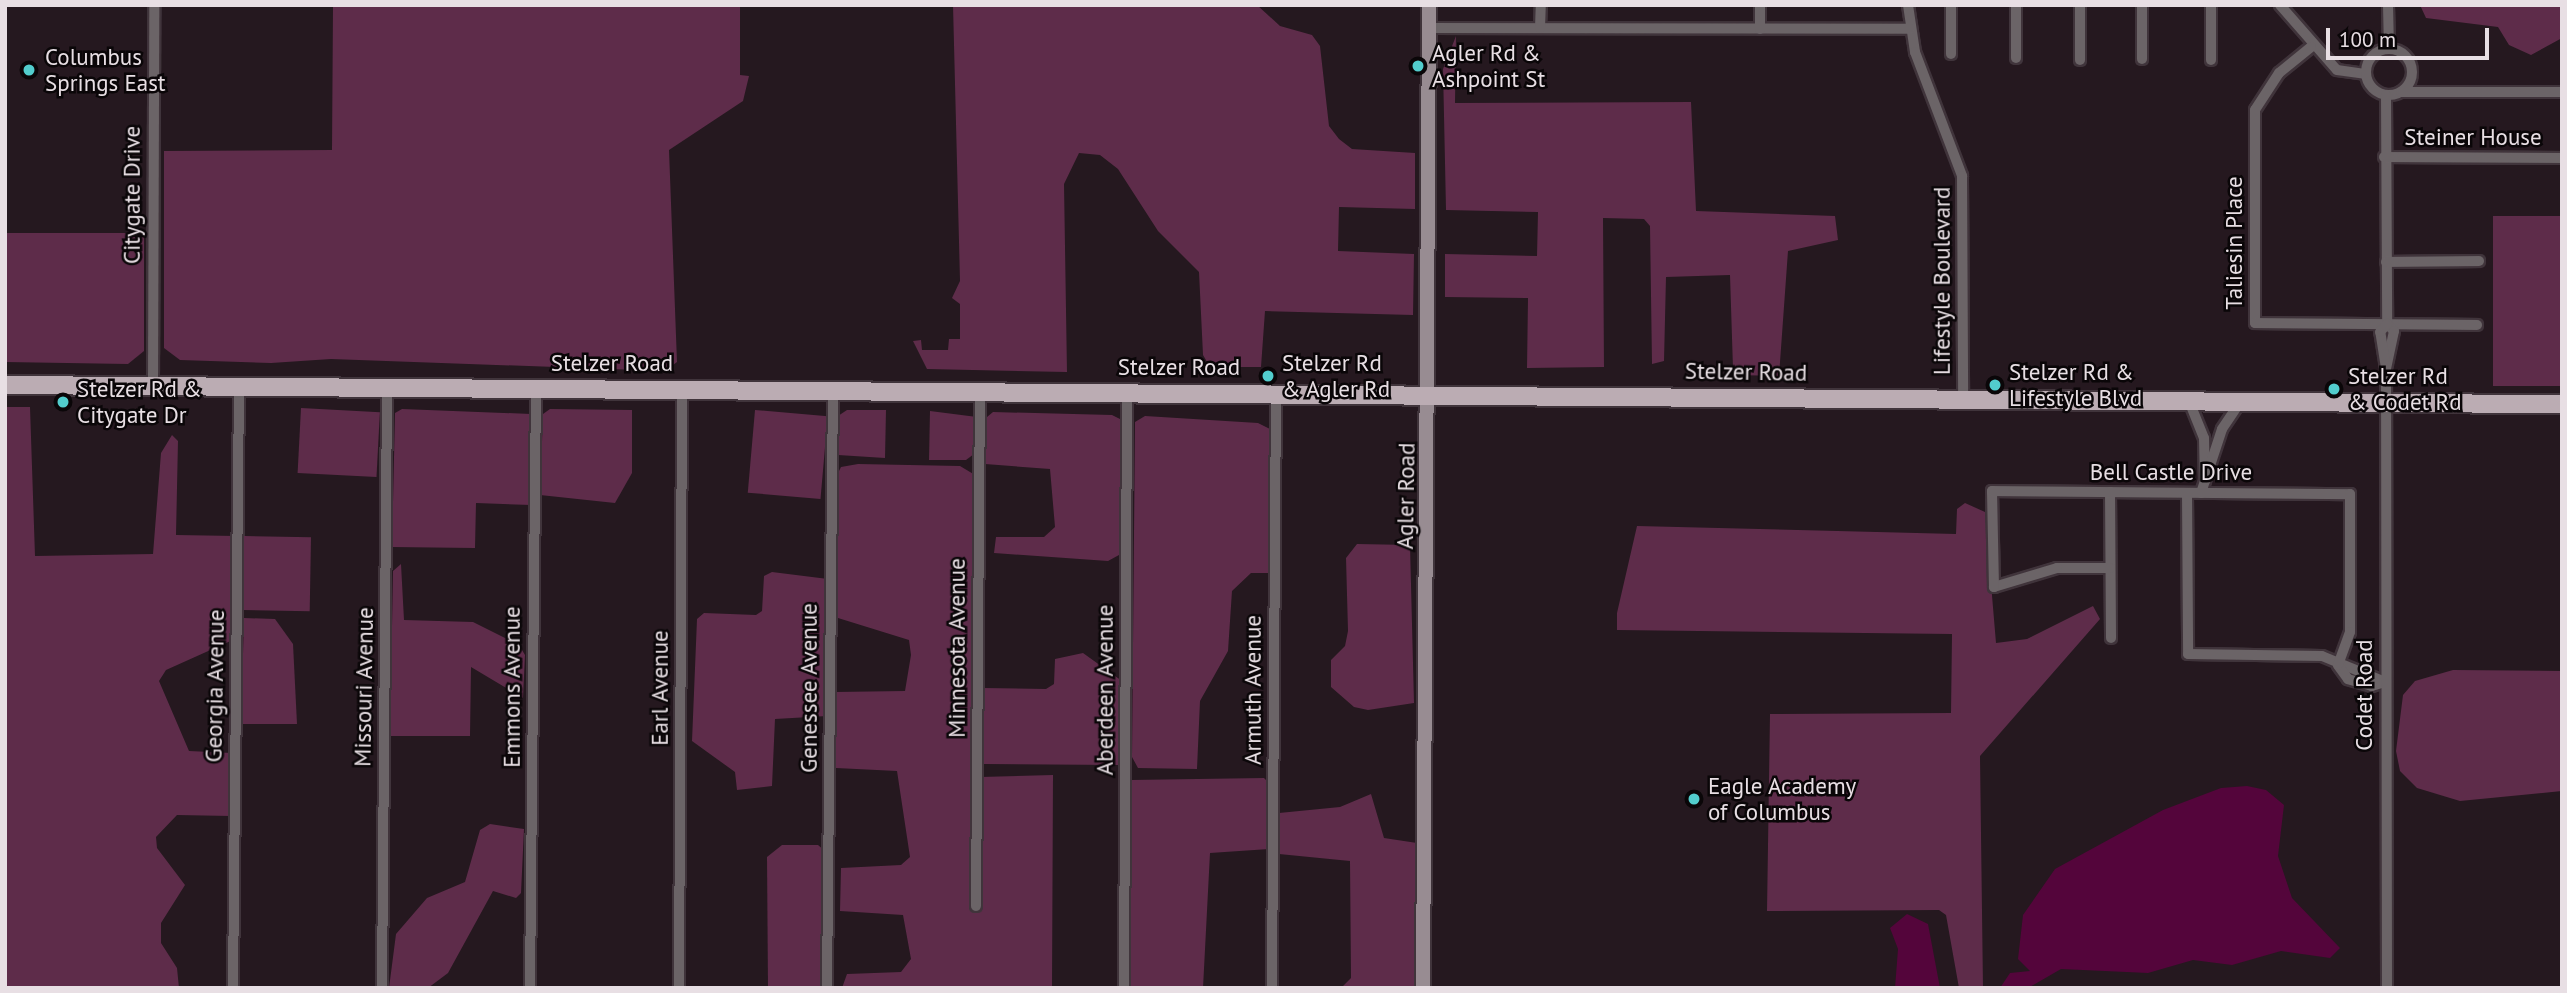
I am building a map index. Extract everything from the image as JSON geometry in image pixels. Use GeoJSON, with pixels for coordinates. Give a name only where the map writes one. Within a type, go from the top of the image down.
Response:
{"type":"FeatureCollection","features":[{"type":"Feature","properties":{"kind":"main road","name":"Agler Road"},"geometry":{"type":"LineString","coordinates":[[1423,988],[1430,394],[1429,5]]}},
{"type":"Feature","properties":{"kind":"main road","name":"Stelzer Road"},"geometry":{"type":"LineString","coordinates":[[5,385],[1276,392],[2562,404]]}},
{"type":"Feature","properties":{"kind":"street","name":"Citygate Drive"},"geometry":{"type":"LineString","coordinates":[[153,385],[154,5]]}},
{"type":"Feature","properties":{"kind":"street"},"geometry":{"type":"LineString","coordinates":[[1541,5],[1541,28]]}},
{"type":"Feature","properties":{"kind":"street"},"geometry":{"type":"LineString","coordinates":[[1760,5],[1760,29]]}},
{"type":"Feature","properties":{"kind":"street","name":"Lifestyle Boulevard"},"geometry":{"type":"LineString","coordinates":[[1908,5],[1910,30],[1962,176],[1963,398]]}},
{"type":"Feature","properties":{"kind":"street"},"geometry":{"type":"LineString","coordinates":[[1951,5],[1951,54]]}},
{"type":"Feature","properties":{"kind":"street"},"geometry":{"type":"LineString","coordinates":[[2016,5],[2017,58]]}},
{"type":"Feature","properties":{"kind":"street"},"geometry":{"type":"LineString","coordinates":[[2080,5],[2080,60]]}},
{"type":"Feature","properties":{"kind":"street"},"geometry":{"type":"LineString","coordinates":[[2141,5],[2142,59]]}},
{"type":"Feature","properties":{"kind":"street"},"geometry":{"type":"LineString","coordinates":[[2211,5],[2211,60]]}},
{"type":"Feature","properties":{"kind":"street"},"geometry":{"type":"LineString","coordinates":[[2280,5],[2311,47],[2337,70],[2365,74],[2386,95],[2384,157],[2387,324]]}},
{"type":"Feature","properties":{"kind":"street"},"geometry":{"type":"LineString","coordinates":[[2388,5],[2389,48]]}},
{"type":"Feature","properties":{"kind":"street"},"geometry":{"type":"LineString","coordinates":[[1429,27],[1910,30]]}},
{"type":"Feature","properties":{"kind":"street","name":"Taliesin Place"},"geometry":{"type":"LineString","coordinates":[[2311,47],[2278,73],[2255,110],[2255,323],[2477,326]]}},
{"type":"Feature","properties":{"kind":"street"},"geometry":{"type":"LineString","coordinates":[[2365,74],[2368,61],[2389,48]]}},
{"type":"Feature","properties":{"kind":"street"},"geometry":{"type":"LineString","coordinates":[[2389,48],[2405,54],[2412,70],[2401,92]]}},
{"type":"Feature","properties":{"kind":"street"},"geometry":{"type":"LineString","coordinates":[[2386,95],[2401,92],[2562,92]]}},
{"type":"Feature","properties":{"kind":"street","name":"Steiner House"},"geometry":{"type":"LineString","coordinates":[[2384,157],[2562,158]]}},
{"type":"Feature","properties":{"kind":"street"},"geometry":{"type":"LineString","coordinates":[[2386,262],[2479,261]]}},
{"type":"Feature","properties":{"kind":"street","name":"Codet Road"},"geometry":{"type":"LineString","coordinates":[[2387,324],[2380,331],[2386,368],[2387,988]]}},
{"type":"Feature","properties":{"kind":"street","name":"Georgia Avenue"},"geometry":{"type":"LineString","coordinates":[[233,988],[239,385]]}},
{"type":"Feature","properties":{"kind":"street","name":"Missouri Avenue"},"geometry":{"type":"LineString","coordinates":[[382,988],[387,387]]}},
{"type":"Feature","properties":{"kind":"street","name":"Emmons Avenue"},"geometry":{"type":"LineString","coordinates":[[530,988],[536,387]]}},
{"type":"Feature","properties":{"kind":"street","name":"Earl Avenue"},"geometry":{"type":"LineString","coordinates":[[679,988],[682,388]]}},
{"type":"Feature","properties":{"kind":"street","name":"Genessee Avenue"},"geometry":{"type":"LineString","coordinates":[[827,988],[833,389]]}},
{"type":"Feature","properties":{"kind":"street","name":"Minnesota Avenue"},"geometry":{"type":"LineString","coordinates":[[976,905],[980,390]]}},
{"type":"Feature","properties":{"kind":"street","name":"Aberdeen Avenue"},"geometry":{"type":"LineString","coordinates":[[1124,988],[1127,392]]}},
{"type":"Feature","properties":{"kind":"street","name":"Armuth Avenue"},"geometry":{"type":"LineString","coordinates":[[1272,988],[1276,392]]}},
{"type":"Feature","properties":{"kind":"street"},"geometry":{"type":"LineString","coordinates":[[2189,401],[2204,438],[2200,475],[2205,481]]}},
{"type":"Feature","properties":{"kind":"street"},"geometry":{"type":"LineString","coordinates":[[2201,493],[2221,429],[2242,401]]}},
{"type":"Feature","properties":{"kind":"street","name":"Bell Castle Drive"},"geometry":{"type":"LineString","coordinates":[[2110,568],[2057,568],[1994,587],[1992,492],[2350,494],[2350,632],[2338,665]]}},
{"type":"Feature","properties":{"kind":"street"},"geometry":{"type":"LineString","coordinates":[[2110,492],[2111,638]]}},
{"type":"Feature","properties":{"kind":"street"},"geometry":{"type":"LineString","coordinates":[[2187,493],[2188,654],[2297,653],[2338,665],[2348,679],[2372,686],[2385,682]]}},
{"type":"Feature","properties":{"kind":"shaded area"},"geometry":{"type":"Polygon","coordinates":[[[333,5],[740,5],[740,75],[749,76],[743,101],[669,150],[677,362],[665,371],[331,359],[271,363],[180,360],[164,348],[164,151],[332,150],[333,5]]]}},
{"type":"Feature","properties":{"kind":"shaded area"},"geometry":{"type":"Polygon","coordinates":[[[953,5],[1257,5],[1280,26],[1312,35],[1320,46],[1329,126],[1339,139],[1352,149],[1415,153],[1415,209],[1339,207],[1338,251],[1414,254],[1413,315],[1265,311],[1261,367],[1210,367],[1203,355],[1199,272],[1158,231],[1118,169],[1100,155],[1079,153],[1064,184],[1067,372],[927,369],[913,341],[921,340],[922,350],[948,350],[949,339],[960,339],[960,304],[952,298],[960,281],[953,5]]]}},
{"type":"Feature","properties":{"kind":"shaded area"},"geometry":{"type":"Polygon","coordinates":[[[2420,5],[2562,5],[2562,38],[2531,55],[2509,45],[2498,27],[2426,18],[2420,5]]]}},
{"type":"Feature","properties":{"kind":"shaded area"},"geometry":{"type":"Polygon","coordinates":[[[1456,36],[1455,103],[1691,102],[1696,211],[1835,216],[1838,240],[1788,251],[1779,376],[1737,375],[1733,369],[1730,275],[1666,277],[1664,361],[1652,364],[1650,226],[1644,219],[1603,218],[1604,367],[1527,368],[1528,298],[1445,297],[1445,254],[1537,256],[1538,212],[1446,210],[1443,69],[1456,36]]]}},
{"type":"Feature","properties":{"kind":"shaded area"},"geometry":{"type":"Polygon","coordinates":[[[2493,216],[2562,216],[2562,386],[2493,386],[2493,216]]]}},
{"type":"Feature","properties":{"kind":"shaded area"},"geometry":{"type":"Polygon","coordinates":[[[5,233],[144,233],[144,351],[128,364],[5,362],[5,233]]]}},
{"type":"Feature","properties":{"kind":"shaded area"},"geometry":{"type":"Polygon","coordinates":[[[5,407],[30,407],[35,556],[153,554],[161,453],[172,435],[178,441],[176,535],[236,536],[235,639],[166,670],[159,681],[189,751],[232,753],[231,816],[177,815],[156,837],[157,848],[185,885],[161,923],[161,943],[177,968],[179,988],[5,988],[5,407]]]}},
{"type":"Feature","properties":{"kind":"shaded area"},"geometry":{"type":"Polygon","coordinates":[[[301,408],[380,412],[376,477],[298,473],[301,408]]]}},
{"type":"Feature","properties":{"kind":"shaded area"},"geometry":{"type":"Polygon","coordinates":[[[402,409],[531,414],[531,505],[476,503],[475,548],[392,547],[395,413],[402,409]]]}},
{"type":"Feature","properties":{"kind":"shaded area"},"geometry":{"type":"Polygon","coordinates":[[[550,409],[632,410],[632,473],[615,503],[540,495],[543,414],[550,409]]]}},
{"type":"Feature","properties":{"kind":"shaded area"},"geometry":{"type":"Polygon","coordinates":[[[755,410],[828,416],[820,499],[748,493],[755,410]]]}},
{"type":"Feature","properties":{"kind":"shaded area"},"geometry":{"type":"Polygon","coordinates":[[[847,410],[886,410],[885,458],[838,455],[838,416],[847,410]]]}},
{"type":"Feature","properties":{"kind":"shaded area"},"geometry":{"type":"Polygon","coordinates":[[[930,411],[977,417],[974,454],[966,460],[929,460],[930,411]]]}},
{"type":"Feature","properties":{"kind":"shaded area"},"geometry":{"type":"Polygon","coordinates":[[[993,412],[1112,415],[1124,421],[1119,555],[1108,561],[994,553],[996,537],[1044,537],[1055,527],[1050,469],[985,464],[987,417],[993,412]]]}},
{"type":"Feature","properties":{"kind":"shaded area"},"geometry":{"type":"Polygon","coordinates":[[[1145,416],[1258,423],[1272,430],[1270,573],[1251,573],[1232,591],[1228,651],[1200,701],[1197,769],[1138,768],[1132,757],[1135,422],[1145,416]]]}},
{"type":"Feature","properties":{"kind":"shaded area"},"geometry":{"type":"Polygon","coordinates":[[[858,464],[960,466],[975,475],[980,777],[1053,775],[1052,988],[842,988],[847,974],[901,972],[911,959],[903,915],[840,911],[841,868],[901,865],[910,857],[897,771],[836,768],[835,692],[905,691],[911,655],[909,640],[838,618],[837,475],[841,467],[858,464]]]}},
{"type":"Feature","properties":{"kind":"shaded area"},"geometry":{"type":"Polygon","coordinates":[[[1965,503],[1985,512],[1996,643],[2027,639],[2093,606],[2100,619],[1980,756],[1983,988],[1959,988],[1946,915],[1939,910],[1767,911],[1770,714],[1951,713],[1952,634],[1617,630],[1617,613],[1637,526],[1956,534],[1957,509],[1965,503]]]}},
{"type":"Feature","properties":{"kind":"shaded area"},"geometry":{"type":"Polygon","coordinates":[[[244,536],[311,537],[310,611],[243,610],[244,536]]]}},
{"type":"Feature","properties":{"kind":"shaded area"},"geometry":{"type":"Polygon","coordinates":[[[1357,544],[1410,545],[1414,703],[1368,710],[1354,707],[1331,687],[1331,660],[1345,646],[1348,631],[1346,558],[1357,544]]]}},
{"type":"Feature","properties":{"kind":"shaded area"},"geometry":{"type":"Polygon","coordinates":[[[401,564],[404,620],[473,622],[519,645],[525,655],[523,698],[471,667],[470,736],[390,736],[393,571],[401,564]]]}},
{"type":"Feature","properties":{"kind":"shaded area"},"geometry":{"type":"Polygon","coordinates":[[[772,572],[828,579],[827,716],[775,719],[772,786],[737,790],[735,772],[692,741],[697,619],[704,613],[756,615],[762,611],[764,576],[772,572]]]}},
{"type":"Feature","properties":{"kind":"shaded area"},"geometry":{"type":"Polygon","coordinates":[[[244,618],[275,619],[293,644],[297,724],[241,724],[244,618]]]}},
{"type":"Feature","properties":{"kind":"shaded area"},"geometry":{"type":"Polygon","coordinates":[[[1083,653],[1122,681],[1119,765],[984,764],[983,688],[1046,689],[1054,684],[1055,659],[1083,653]]]}},
{"type":"Feature","properties":{"kind":"shaded area"},"geometry":{"type":"Polygon","coordinates":[[[2453,670],[2562,671],[2562,791],[2460,801],[2417,788],[2400,771],[2396,751],[2403,695],[2415,681],[2453,670]]]}},
{"type":"Feature","properties":{"kind":"shaded area"},"geometry":{"type":"Polygon","coordinates":[[[1264,778],[1270,784],[1269,849],[1210,853],[1203,988],[1129,988],[1131,780],[1264,778]]]}},
{"type":"Feature","properties":{"kind":"shaded area"},"geometry":{"type":"Polygon","coordinates":[[[2247,786],[2266,790],[2284,805],[2278,856],[2292,898],[2340,948],[2330,958],[2281,951],[2232,965],[2193,960],[2148,973],[2061,969],[2028,988],[2000,988],[2010,973],[2030,971],[2018,959],[2023,915],[2055,869],[2163,810],[2221,788],[2247,786]]]}},
{"type":"Feature","properties":{"kind":"shaded area"},"geometry":{"type":"Polygon","coordinates":[[[1371,794],[1384,838],[1417,843],[1416,988],[1341,988],[1351,978],[1350,861],[1279,854],[1279,813],[1340,807],[1371,794]]]}},
{"type":"Feature","properties":{"kind":"shaded area"},"geometry":{"type":"Polygon","coordinates":[[[490,824],[524,829],[521,893],[516,898],[493,891],[448,973],[428,988],[389,988],[396,934],[427,898],[465,882],[480,830],[490,824]]]}},
{"type":"Feature","properties":{"kind":"shaded area"},"geometry":{"type":"Polygon","coordinates":[[[782,845],[818,845],[825,851],[823,988],[768,988],[767,857],[782,845]]]}},
{"type":"Feature","properties":{"kind":"shaded area"},"geometry":{"type":"Polygon","coordinates":[[[1907,914],[1928,924],[1940,988],[1895,988],[1898,949],[1890,928],[1907,914]]]}},
{"type":"Feature","properties":{"kind":"place","name":"Agler Rd & Ashpoint St"},"geometry":{"type":"Point","coordinates":[1418,66]}},
{"type":"Feature","properties":{"kind":"place","name":"Columbus Springs East"},"geometry":{"type":"Point","coordinates":[29,70]}},
{"type":"Feature","properties":{"kind":"place","name":"Stelzer Rd & Agler Rd"},"geometry":{"type":"Point","coordinates":[1268,376]}},
{"type":"Feature","properties":{"kind":"place","name":"Stelzer Rd & Lifestyle Blvd"},"geometry":{"type":"Point","coordinates":[1995,385]}},
{"type":"Feature","properties":{"kind":"place","name":"Stelzer Rd & Codet Rd"},"geometry":{"type":"Point","coordinates":[2334,389]}},
{"type":"Feature","properties":{"kind":"place","name":"Stelzer Rd & Citygate Dr"},"geometry":{"type":"Point","coordinates":[63,402]}},
{"type":"Feature","properties":{"kind":"place","name":"Eagle Academy of Columbus"},"geometry":{"type":"Point","coordinates":[1694,799]}}]}
